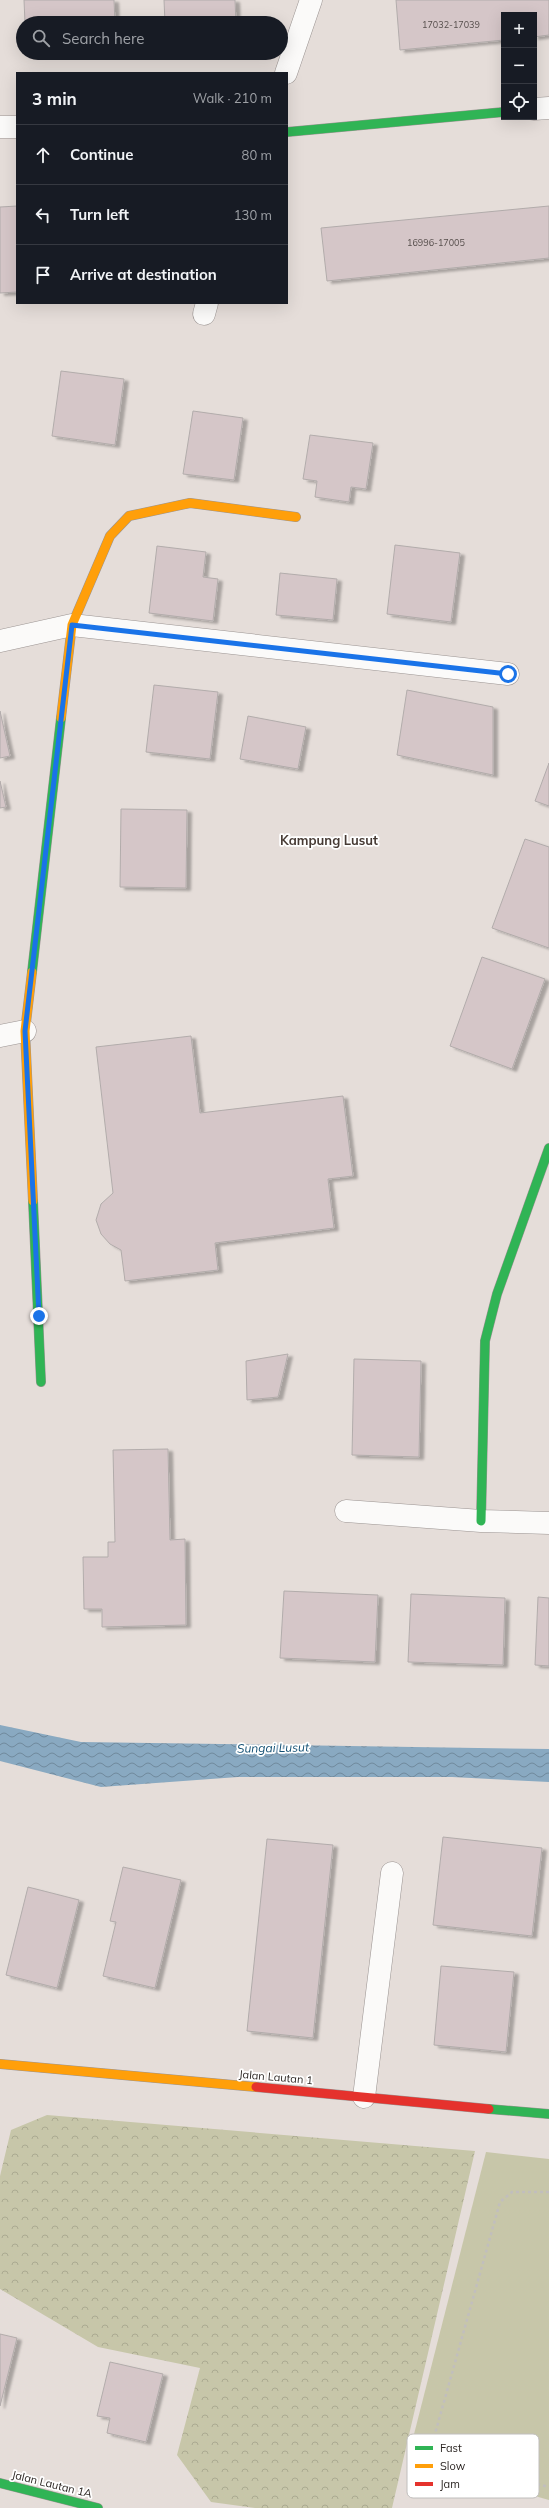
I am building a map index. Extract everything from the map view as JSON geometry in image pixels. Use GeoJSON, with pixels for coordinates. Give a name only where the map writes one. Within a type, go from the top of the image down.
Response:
{"type":"FeatureCollection","features":[{"type":"Feature","properties":{"kind":"street"},"geometry":{"type":"LineString","coordinates":[[286,72],[311,0]]}},
{"type":"Feature","properties":{"kind":"street"},"geometry":{"type":"LineString","coordinates":[[537,109],[549,108]]}},
{"type":"Feature","properties":{"kind":"street"},"geometry":{"type":"LineString","coordinates":[[288,132],[501,112]]}},
{"type":"Feature","properties":{"kind":"street"},"geometry":{"type":"LineString","coordinates":[[0,127],[16,126]]}},
{"type":"Feature","properties":{"kind":"street"},"geometry":{"type":"LineString","coordinates":[[41,1382],[25,1031],[72,625],[110,536],[129,516],[190,503],[296,517]]}},
{"type":"Feature","properties":{"kind":"street"},"geometry":{"type":"LineString","coordinates":[[0,641],[72,625],[508,674]]}},
{"type":"Feature","properties":{"kind":"street"},"geometry":{"type":"LineString","coordinates":[[0,1036],[25,1031]]}},
{"type":"Feature","properties":{"kind":"street"},"geometry":{"type":"LineString","coordinates":[[481,1521],[485,1341],[497,1294],[549,1148]]}},
{"type":"Feature","properties":{"kind":"street"},"geometry":{"type":"LineString","coordinates":[[346,1512],[481,1521],[549,1523]]}},
{"type":"Feature","properties":{"kind":"street"},"geometry":{"type":"LineString","coordinates":[[364,2097],[392,1873]]}},
{"type":"Feature","properties":{"kind":"street","name":"Jalan Lautan 1"},"geometry":{"type":"LineString","coordinates":[[0,2064],[549,2114]]}},
{"type":"Feature","properties":{"kind":"street","name":"Jalan Lautan 1A"},"geometry":{"type":"LineString","coordinates":[[0,2483],[98,2508]]}},
{"type":"Feature","properties":{"kind":"path"},"geometry":{"type":"LineString","coordinates":[[435,2434],[500,2202],[512,2192],[549,2192]]}},
{"type":"Feature","properties":{"kind":"path"},"geometry":{"type":"LineString","coordinates":[[539,2484],[549,2487]]}},
{"type":"Feature","properties":{"kind":"green space"},"geometry":{"type":"Polygon","coordinates":[[[47,2115],[475,2151],[409,2434],[407,2434],[407,2443],[392,2508],[255,2508],[211,2502],[177,2455],[200,2368],[98,2347],[0,2289],[0,2176],[11,2130],[47,2115]]]}},
{"type":"Feature","properties":{"kind":"green space"},"geometry":{"type":"Polygon","coordinates":[[[486,2152],[549,2159],[549,2500],[539,2497],[539,2434],[414,2434],[486,2152]]]}},
{"type":"Feature","properties":{"kind":"water","name":"Sungai Lusut"},"geometry":{"type":"Polygon","coordinates":[[[0,1725],[81,1742],[549,1749],[549,1782],[452,1777],[238,1777],[101,1787],[0,1761],[0,1725]]]}},
{"type":"Feature","properties":{"kind":"building"},"geometry":{"type":"Polygon","coordinates":[[[24,0],[114,0],[115,16],[25,16],[24,0]]]}},
{"type":"Feature","properties":{"kind":"building"},"geometry":{"type":"Polygon","coordinates":[[[164,0],[235,0],[236,16],[165,16],[164,0]]]}},
{"type":"Feature","properties":{"kind":"building"},"geometry":{"type":"Polygon","coordinates":[[[396,0],[549,0],[549,35],[537,37],[537,12],[501,12],[501,40],[400,50],[396,0]]]}},
{"type":"Feature","properties":{"kind":"building"},"geometry":{"type":"Polygon","coordinates":[[[16,206],[16,292],[0,293],[0,207],[16,206]]]}},
{"type":"Feature","properties":{"kind":"building"},"geometry":{"type":"Polygon","coordinates":[[[549,206],[549,258],[327,281],[321,228],[549,206]]]}},
{"type":"Feature","properties":{"kind":"building"},"geometry":{"type":"Polygon","coordinates":[[[61,371],[124,379],[115,445],[52,436],[61,371]]]}},
{"type":"Feature","properties":{"kind":"building"},"geometry":{"type":"Polygon","coordinates":[[[193,411],[243,418],[234,480],[183,474],[193,411]]]}},
{"type":"Feature","properties":{"kind":"building"},"geometry":{"type":"Polygon","coordinates":[[[310,435],[373,443],[366,489],[351,487],[349,502],[315,497],[317,481],[303,479],[310,435]]]}},
{"type":"Feature","properties":{"kind":"building"},"geometry":{"type":"Polygon","coordinates":[[[395,545],[460,553],[451,622],[387,614],[395,545]]]}},
{"type":"Feature","properties":{"kind":"building"},"geometry":{"type":"Polygon","coordinates":[[[157,546],[206,552],[203,577],[218,579],[213,621],[149,613],[157,546]]]}},
{"type":"Feature","properties":{"kind":"building"},"geometry":{"type":"Polygon","coordinates":[[[280,573],[337,579],[333,620],[276,615],[280,573]]]}},
{"type":"Feature","properties":{"kind":"building"},"geometry":{"type":"Polygon","coordinates":[[[154,685],[218,692],[210,759],[146,752],[154,685]]]}},
{"type":"Feature","properties":{"kind":"building"},"geometry":{"type":"Polygon","coordinates":[[[407,690],[493,707],[493,775],[397,755],[407,690]]]}},
{"type":"Feature","properties":{"kind":"building"},"geometry":{"type":"Polygon","coordinates":[[[0,711],[10,756],[0,758],[0,711]]]}},
{"type":"Feature","properties":{"kind":"building"},"geometry":{"type":"Polygon","coordinates":[[[248,716],[306,727],[298,769],[240,759],[248,716]]]}},
{"type":"Feature","properties":{"kind":"building"},"geometry":{"type":"Polygon","coordinates":[[[549,763],[549,806],[535,801],[549,763]]]}},
{"type":"Feature","properties":{"kind":"building"},"geometry":{"type":"Polygon","coordinates":[[[0,781],[6,807],[0,808],[0,781]]]}},
{"type":"Feature","properties":{"kind":"building"},"geometry":{"type":"Polygon","coordinates":[[[121,809],[187,810],[186,888],[120,887],[121,809]]]}},
{"type":"Feature","properties":{"kind":"building"},"geometry":{"type":"Polygon","coordinates":[[[525,839],[549,847],[549,948],[492,928],[525,839]]]}},
{"type":"Feature","properties":{"kind":"building"},"geometry":{"type":"Polygon","coordinates":[[[482,957],[545,979],[512,1069],[450,1046],[482,957]]]}},
{"type":"Feature","properties":{"kind":"building"},"geometry":{"type":"Polygon","coordinates":[[[191,1036],[200,1113],[343,1096],[353,1176],[328,1179],[334,1228],[215,1243],[218,1270],[125,1281],[121,1250],[110,1244],[101,1234],[96,1220],[101,1204],[113,1193],[96,1047],[191,1036]]]}},
{"type":"Feature","properties":{"kind":"building"},"geometry":{"type":"Polygon","coordinates":[[[288,1354],[278,1397],[247,1400],[246,1361],[288,1354]]]}},
{"type":"Feature","properties":{"kind":"building"},"geometry":{"type":"Polygon","coordinates":[[[354,1359],[421,1361],[419,1457],[352,1455],[354,1359]]]}},
{"type":"Feature","properties":{"kind":"building"},"geometry":{"type":"Polygon","coordinates":[[[168,1449],[170,1540],[185,1539],[186,1625],[102,1627],[102,1609],[84,1609],[83,1557],[108,1557],[108,1542],[115,1542],[113,1450],[168,1449]]]}},
{"type":"Feature","properties":{"kind":"building"},"geometry":{"type":"Polygon","coordinates":[[[284,1591],[378,1595],[375,1662],[280,1658],[284,1591]]]}},
{"type":"Feature","properties":{"kind":"building"},"geometry":{"type":"Polygon","coordinates":[[[411,1594],[505,1598],[503,1665],[408,1662],[411,1594]]]}},
{"type":"Feature","properties":{"kind":"building"},"geometry":{"type":"Polygon","coordinates":[[[538,1597],[549,1598],[549,1666],[535,1665],[538,1597]]]}},
{"type":"Feature","properties":{"kind":"building"},"geometry":{"type":"Polygon","coordinates":[[[443,1837],[542,1848],[532,1936],[433,1925],[443,1837]]]}},
{"type":"Feature","properties":{"kind":"building"},"geometry":{"type":"Polygon","coordinates":[[[267,1839],[333,1845],[313,2038],[247,2031],[267,1839]]]}},
{"type":"Feature","properties":{"kind":"building"},"geometry":{"type":"Polygon","coordinates":[[[123,1867],[181,1880],[155,1988],[103,1976],[116,1922],[110,1921],[123,1867]]]}},
{"type":"Feature","properties":{"kind":"building"},"geometry":{"type":"Polygon","coordinates":[[[28,1887],[79,1900],[57,1988],[6,1975],[28,1887]]]}},
{"type":"Feature","properties":{"kind":"building"},"geometry":{"type":"Polygon","coordinates":[[[441,1966],[514,1972],[506,2052],[434,2045],[441,1966]]]}},
{"type":"Feature","properties":{"kind":"building"},"geometry":{"type":"Polygon","coordinates":[[[0,2334],[17,2338],[0,2406],[0,2334]]]}},
{"type":"Feature","properties":{"kind":"building"},"geometry":{"type":"Polygon","coordinates":[[[110,2362],[163,2374],[146,2442],[107,2433],[110,2418],[97,2416],[110,2362]]]}},
{"type":"Feature","properties":{"kind":"traffic: fast"},"geometry":{"type":"LineString","coordinates":[[288,132],[501,112]]}},
{"type":"Feature","properties":{"kind":"traffic: fast"},"geometry":{"type":"LineString","coordinates":[[32,972],[61,718]]}},
{"type":"Feature","properties":{"kind":"traffic: fast"},"geometry":{"type":"LineString","coordinates":[[481,1521],[485,1341],[497,1294],[549,1148]]}},
{"type":"Feature","properties":{"kind":"traffic: fast"},"geometry":{"type":"LineString","coordinates":[[33,1201],[41,1382]]}},
{"type":"Feature","properties":{"kind":"traffic: fast"},"geometry":{"type":"LineString","coordinates":[[489,2109],[549,2114]]}},
{"type":"Feature","properties":{"kind":"traffic: fast"},"geometry":{"type":"LineString","coordinates":[[0,2483],[98,2508]]}},
{"type":"Feature","properties":{"kind":"traffic: slow"},"geometry":{"type":"LineString","coordinates":[[61,718],[72,625],[110,536],[129,516],[190,503],[296,517]]}},
{"type":"Feature","properties":{"kind":"traffic: slow"},"geometry":{"type":"LineString","coordinates":[[32,972],[25,1031],[33,1201]]}},
{"type":"Feature","properties":{"kind":"traffic: slow"},"geometry":{"type":"LineString","coordinates":[[0,2064],[256,2087]]}},
{"type":"Feature","properties":{"kind":"traffic: jam"},"geometry":{"type":"LineString","coordinates":[[256,2087],[489,2109]]}},
{"type":"Feature","properties":{"kind":"district","name":"Kampung Lusut"},"geometry":{"type":"Point","coordinates":[329,840]}},
{"type":"Feature","properties":{"kind":"route"},"geometry":{"type":"LineString","coordinates":[[39,1316],[25,1031],[72,625],[508,674]]}}]}
